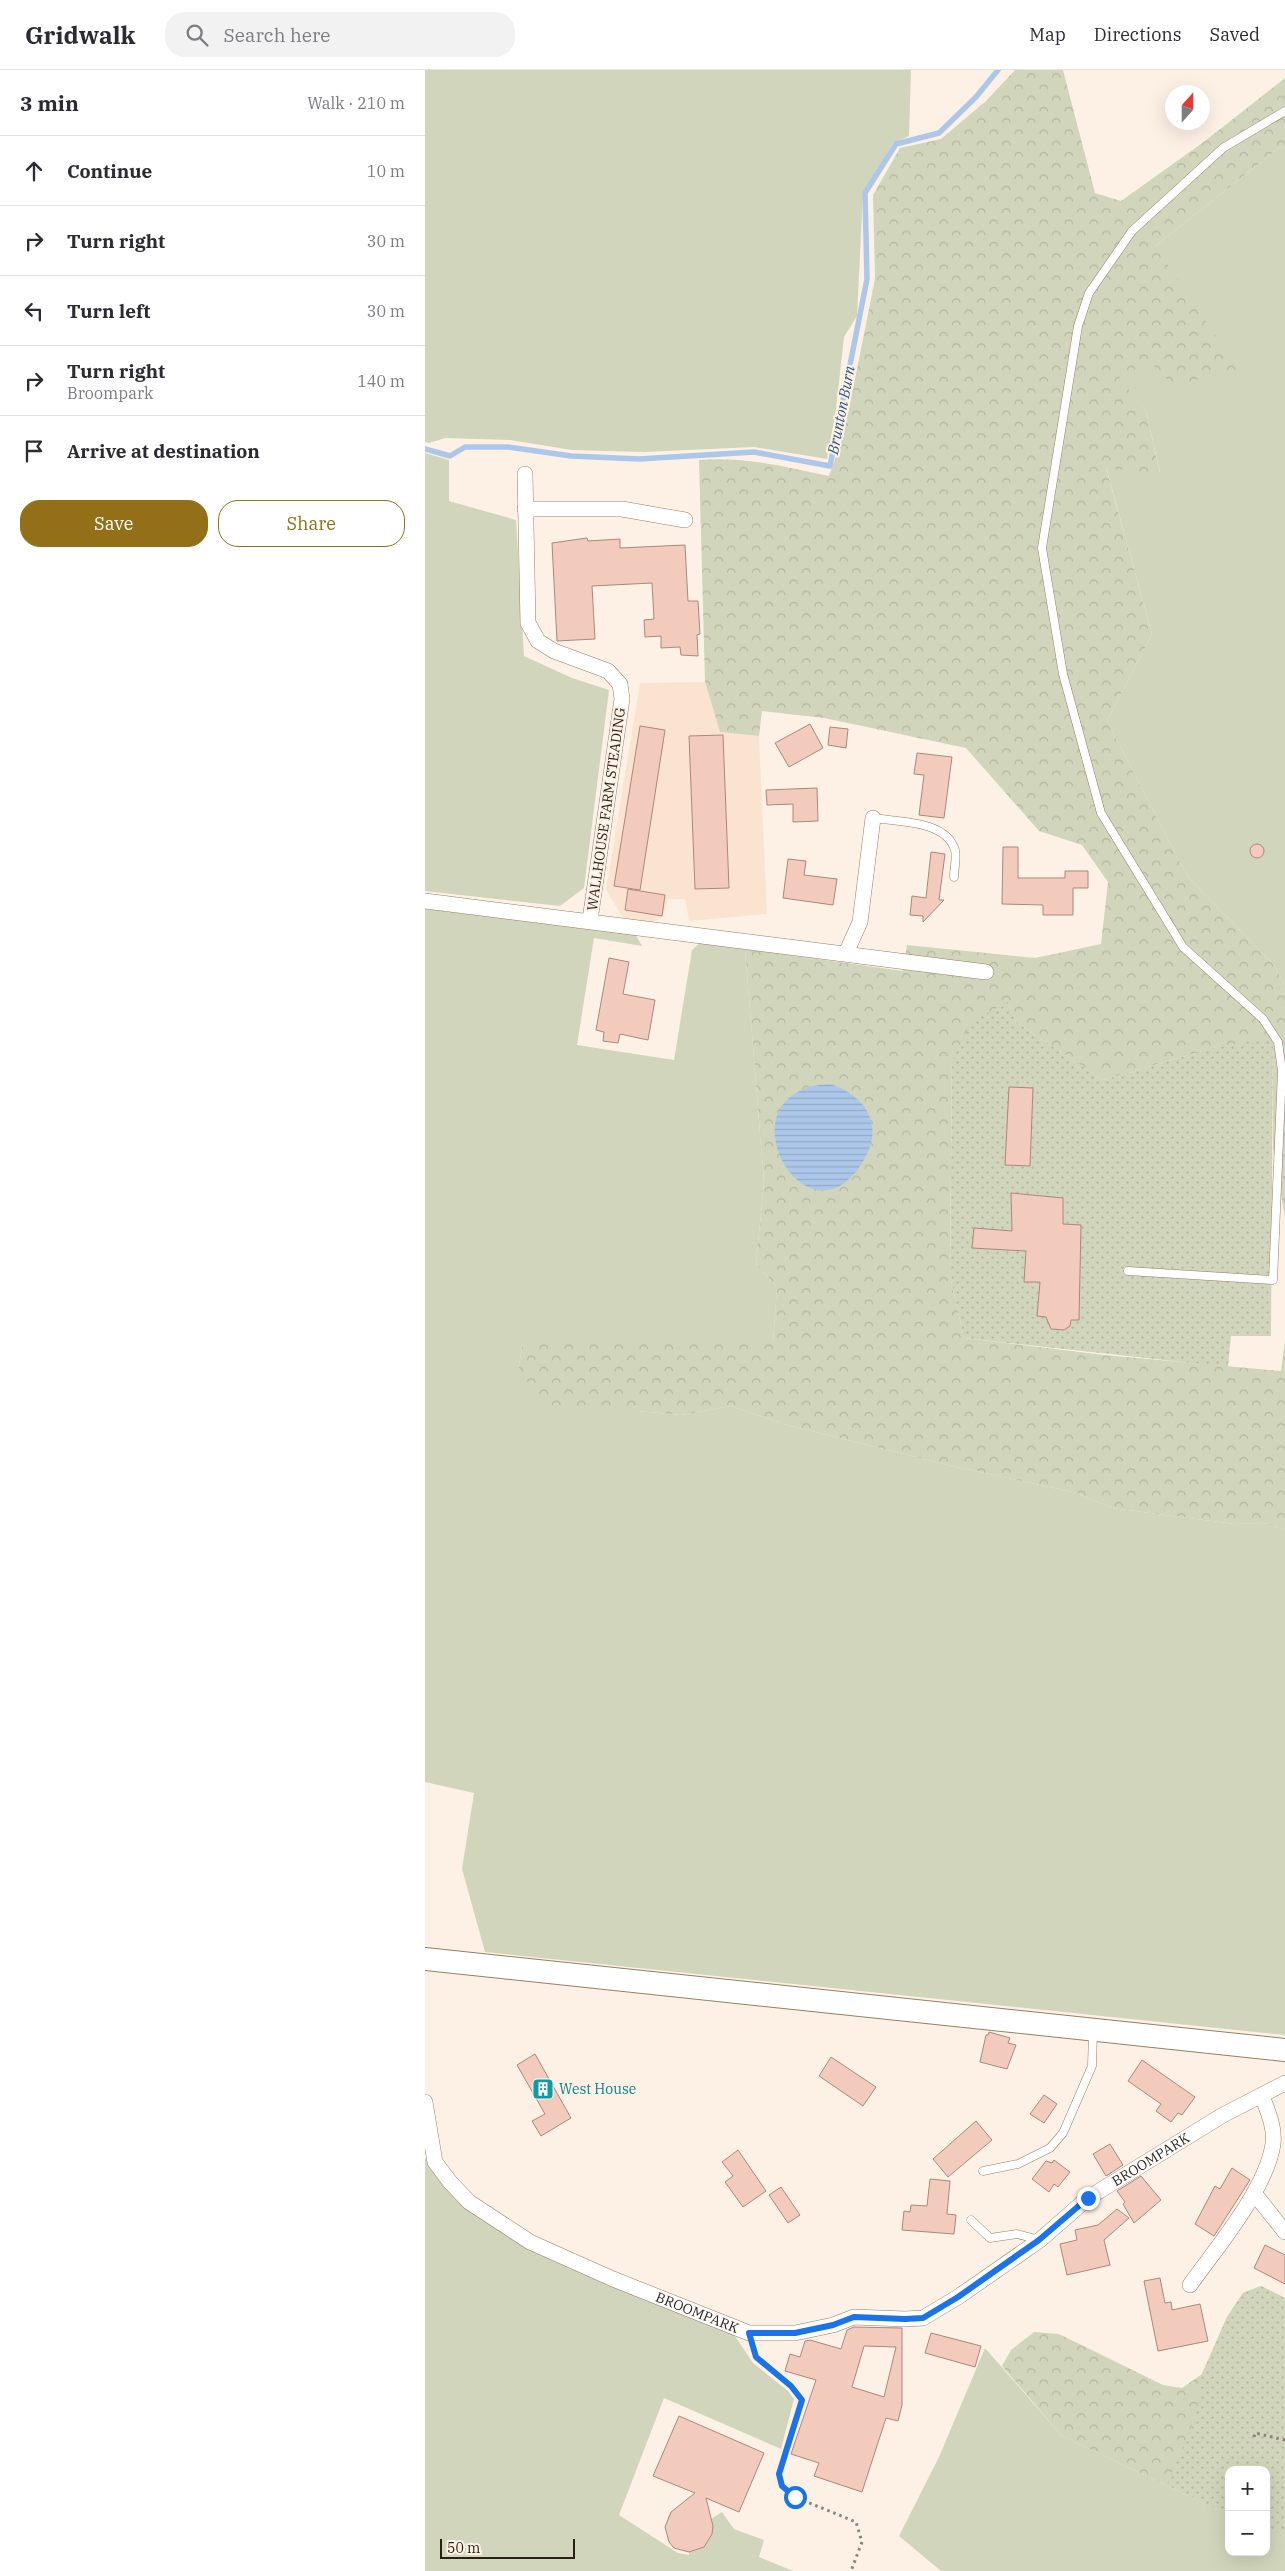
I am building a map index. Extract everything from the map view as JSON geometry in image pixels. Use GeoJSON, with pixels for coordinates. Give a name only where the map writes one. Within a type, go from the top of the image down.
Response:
{"type":"FeatureCollection","features":[{"type":"Feature","properties":{"kind":"main road"},"geometry":{"type":"LineString","coordinates":[[425,1959],[1285,2050]]}},
{"type":"Feature","properties":{"kind":"street"},"geometry":{"type":"LineString","coordinates":[[525,474],[525,509],[622,509],[685,520]]}},
{"type":"Feature","properties":{"kind":"street","name":"WALLHOUSE FARM STEADING"},"geometry":{"type":"LineString","coordinates":[[525,509],[528,623],[538,641],[554,650],[608,671],[619,684],[622,699],[590,920]]}},
{"type":"Feature","properties":{"kind":"street"},"geometry":{"type":"LineString","coordinates":[[845,953],[860,922],[873,818]]}},
{"type":"Feature","properties":{"kind":"street"},"geometry":{"type":"LineString","coordinates":[[425,901],[590,920],[986,972]]}},
{"type":"Feature","properties":{"kind":"street","name":"BROOMPARK"},"geometry":{"type":"LineString","coordinates":[[425,2102],[435,2162],[450,2182],[469,2202],[530,2242],[613,2279],[749,2333],[795,2333],[833,2325],[854,2317],[923,2318],[958,2297],[1039,2240],[1088,2198],[1223,2115],[1285,2083]]}},
{"type":"Feature","properties":{"kind":"street"},"geometry":{"type":"LineString","coordinates":[[1190,2285],[1254,2193],[1266,2170],[1273,2143],[1272,2124],[1262,2096]]}},
{"type":"Feature","properties":{"kind":"street"},"geometry":{"type":"LineString","coordinates":[[1254,2193],[1285,2232]]}},
{"type":"Feature","properties":{"kind":"lane"},"geometry":{"type":"LineString","coordinates":[[1128,1271],[1273,1280],[1282,1070],[1278,1042],[1263,1019],[1183,947],[1101,813],[1063,674],[1042,548],[1078,326],[1089,293],[1132,231],[1223,148],[1285,111]]}},
{"type":"Feature","properties":{"kind":"lane"},"geometry":{"type":"LineString","coordinates":[[873,818],[926,825],[943,834],[951,840],[956,852],[954,877]]}},
{"type":"Feature","properties":{"kind":"lane"},"geometry":{"type":"LineString","coordinates":[[983,2170],[1018,2164],[1050,2148],[1063,2133],[1092,2066],[1093,2030]]}},
{"type":"Feature","properties":{"kind":"lane"},"geometry":{"type":"LineString","coordinates":[[971,2220],[990,2238],[1017,2234],[1039,2240]]}},
{"type":"Feature","properties":{"kind":"path"},"geometry":{"type":"LineString","coordinates":[[749,2333],[756,2357],[791,2386],[802,2400],[779,2474],[782,2486],[795,2497],[856,2522],[862,2542],[851,2571]]}},
{"type":"Feature","properties":{"kind":"path"},"geometry":{"type":"LineString","coordinates":[[1254,2437],[1255,2434],[1285,2440]]}},
{"type":"Feature","properties":{"kind":"shaded area"},"geometry":{"type":"Polygon","coordinates":[[[705,682],[720,732],[759,736],[767,914],[689,921],[685,899],[668,899],[663,917],[651,923],[623,918],[606,890],[640,683],[705,682]]]}},
{"type":"Feature","properties":{"kind":"green space"},"geometry":{"type":"Polygon","coordinates":[[[425,70],[911,70],[909,136],[893,143],[863,193],[857,316],[844,337],[836,409],[827,459],[754,447],[644,452],[572,450],[510,440],[445,438],[429,443],[425,442],[425,70]]]}},
{"type":"Feature","properties":{"kind":"green space"},"geometry":{"type":"Polygon","coordinates":[[[1015,70],[1063,70],[1095,193],[1121,201],[1205,141],[1285,78],[1285,146],[1279,148],[1155,246],[1238,369],[1174,386],[1149,362],[1119,378],[1146,411],[1160,473],[1106,468],[1152,634],[1107,721],[1187,876],[1275,966],[1285,986],[1285,1217],[1273,1150],[1273,1038],[1213,1048],[1103,1080],[1016,1022],[1008,1002],[952,1060],[950,1276],[964,1338],[1104,1355],[1281,1371],[1285,1341],[1285,1530],[1263,1523],[1235,1524],[1112,1508],[1077,1493],[948,1465],[787,1425],[731,1406],[681,1415],[637,1411],[552,1409],[518,1371],[523,1342],[773,1342],[777,1287],[756,1264],[764,1182],[745,949],[903,971],[907,945],[1035,958],[1101,944],[1108,882],[1082,845],[1039,831],[966,748],[824,718],[762,711],[759,736],[720,732],[705,682],[699,460],[748,461],[829,476],[844,434],[875,279],[873,195],[900,148],[941,139],[986,101],[1015,70]]]}},
{"type":"Feature","properties":{"kind":"green space"},"geometry":{"type":"Polygon","coordinates":[[[1285,146],[1285,986],[1275,966],[1187,876],[1107,721],[1152,634],[1106,467],[1160,472],[1146,411],[1118,378],[1149,361],[1155,246],[1279,148],[1285,146]]]}},
{"type":"Feature","properties":{"kind":"green space"},"geometry":{"type":"Polygon","coordinates":[[[425,453],[449,460],[449,501],[516,520],[524,656],[572,678],[609,690],[584,888],[560,906],[425,891],[425,453]]]}},
{"type":"Feature","properties":{"kind":"green space"},"geometry":{"type":"Polygon","coordinates":[[[425,905],[635,934],[642,946],[594,938],[577,1045],[674,1060],[692,950],[702,941],[745,949],[764,1182],[756,1264],[777,1287],[773,1342],[523,1342],[518,1371],[637,1411],[681,1415],[731,1406],[787,1425],[948,1465],[1077,1493],[1112,1508],[1235,1524],[1263,1523],[1285,1530],[1285,2035],[485,1952],[462,1869],[474,1793],[425,1782],[425,905]]]}},
{"type":"Feature","properties":{"kind":"green space"},"geometry":{"type":"Polygon","coordinates":[[[1008,1002],[1016,1022],[1103,1080],[1213,1048],[1273,1037],[1271,1336],[1231,1336],[1228,1367],[964,1338],[950,1276],[952,1060],[972,1021],[1008,1002]]]}},
{"type":"Feature","properties":{"kind":"green space"},"geometry":{"type":"Polygon","coordinates":[[[425,2158],[464,2205],[733,2333],[753,2363],[788,2391],[794,2399],[781,2449],[664,2398],[619,2515],[678,2553],[689,2555],[689,2552],[705,2545],[710,2536],[711,2519],[722,2512],[734,2529],[764,2540],[759,2557],[793,2571],[425,2571],[425,2158]]]}},
{"type":"Feature","properties":{"kind":"green space"},"geometry":{"type":"Polygon","coordinates":[[[1261,2286],[1285,2298],[1285,2535],[1270,2529],[1270,2466],[1225,2466],[1225,2513],[1062,2436],[1002,2366],[1011,2350],[1034,2332],[1059,2334],[1163,2385],[1182,2388],[1202,2374],[1227,2317],[1243,2293],[1261,2286]]]}},
{"type":"Feature","properties":{"kind":"green space"},"geometry":{"type":"Polygon","coordinates":[[[1261,2286],[1285,2298],[1285,2535],[1270,2529],[1270,2466],[1225,2466],[1225,2513],[1167,2485],[1196,2415],[1202,2374],[1227,2317],[1243,2293],[1261,2286]]]}},
{"type":"Feature","properties":{"kind":"green space"},"geometry":{"type":"Polygon","coordinates":[[[985,2348],[1062,2436],[1225,2513],[1225,2556],[1270,2556],[1270,2529],[1285,2535],[1285,2571],[941,2571],[899,2536],[939,2457],[985,2348]]]}},
{"type":"Feature","properties":{"kind":"water"},"geometry":{"type":"Polygon","coordinates":[[[830,1084],[854,1096],[863,1105],[869,1115],[872,1126],[872,1138],[869,1150],[862,1163],[840,1186],[817,1190],[797,1180],[782,1160],[775,1136],[779,1112],[796,1093],[830,1084]]]}},
{"type":"Feature","properties":{"kind":"building"},"geometry":{"type":"Polygon","coordinates":[[[587,538],[588,541],[620,539],[620,548],[685,545],[688,601],[698,601],[700,634],[697,635],[698,656],[681,655],[680,647],[661,648],[661,636],[645,637],[644,620],[654,619],[652,583],[592,586],[595,639],[557,641],[552,543],[587,538]]]}},
{"type":"Feature","properties":{"kind":"building"},"geometry":{"type":"Polygon","coordinates":[[[810,724],[823,748],[789,767],[775,743],[810,724]]]}},
{"type":"Feature","properties":{"kind":"building"},"geometry":{"type":"Polygon","coordinates":[[[640,726],[665,730],[640,890],[614,886],[640,726]]]}},
{"type":"Feature","properties":{"kind":"building"},"geometry":{"type":"Polygon","coordinates":[[[830,727],[848,729],[846,748],[828,745],[830,727]]]}},
{"type":"Feature","properties":{"kind":"building"},"geometry":{"type":"Polygon","coordinates":[[[723,735],[729,888],[695,889],[689,736],[723,735]]]}},
{"type":"Feature","properties":{"kind":"building"},"geometry":{"type":"Polygon","coordinates":[[[917,753],[952,757],[944,818],[919,815],[924,775],[914,774],[917,753]]]}},
{"type":"Feature","properties":{"kind":"building"},"geometry":{"type":"Polygon","coordinates":[[[817,788],[818,821],[793,822],[793,804],[767,805],[766,790],[817,788]]]}},
{"type":"Feature","properties":{"kind":"building"},"geometry":{"type":"Polygon","coordinates":[[[1254,844],[1260,844],[1264,851],[1260,858],[1254,858],[1250,854],[1250,848],[1254,844]]]}},
{"type":"Feature","properties":{"kind":"building"},"geometry":{"type":"Polygon","coordinates":[[[1003,847],[1018,847],[1018,878],[1065,878],[1065,871],[1088,871],[1088,888],[1073,888],[1073,915],[1043,915],[1043,905],[1002,904],[1003,847]]]}},
{"type":"Feature","properties":{"kind":"building"},"geometry":{"type":"Polygon","coordinates":[[[931,852],[945,854],[939,900],[944,900],[923,922],[923,916],[910,915],[912,896],[926,898],[931,852]]]}},
{"type":"Feature","properties":{"kind":"building"},"geometry":{"type":"Polygon","coordinates":[[[788,859],[806,861],[804,875],[837,879],[833,905],[783,898],[788,859]]]}},
{"type":"Feature","properties":{"kind":"building"},"geometry":{"type":"Polygon","coordinates":[[[628,889],[665,895],[662,916],[625,910],[628,889]]]}},
{"type":"Feature","properties":{"kind":"building"},"geometry":{"type":"Polygon","coordinates":[[[609,958],[629,962],[623,994],[655,1000],[648,1040],[620,1034],[618,1043],[603,1041],[604,1032],[596,1030],[609,958]]]}},
{"type":"Feature","properties":{"kind":"building"},"geometry":{"type":"Polygon","coordinates":[[[1009,1087],[1033,1088],[1030,1166],[1005,1165],[1009,1087]]]}},
{"type":"Feature","properties":{"kind":"building"},"geometry":{"type":"Polygon","coordinates":[[[1011,1193],[1063,1198],[1063,1224],[1081,1225],[1079,1320],[1071,1320],[1070,1326],[1064,1330],[1051,1329],[1046,1317],[1037,1316],[1040,1282],[1024,1282],[1026,1251],[972,1248],[974,1228],[1012,1231],[1011,1193]]]}},
{"type":"Feature","properties":{"kind":"building"},"geometry":{"type":"Polygon","coordinates":[[[989,2032],[1010,2038],[1008,2043],[1016,2045],[1007,2069],[980,2062],[986,2035],[989,2032]]]}},
{"type":"Feature","properties":{"kind":"building","name":"West House"},"geometry":{"type":"Polygon","coordinates":[[[535,2054],[571,2118],[541,2136],[532,2121],[545,2114],[517,2065],[535,2054]]]}},
{"type":"Feature","properties":{"kind":"building"},"geometry":{"type":"Polygon","coordinates":[[[831,2057],[876,2087],[863,2106],[819,2076],[831,2057]]]}},
{"type":"Feature","properties":{"kind":"building"},"geometry":{"type":"Polygon","coordinates":[[[1142,2060],[1195,2097],[1182,2115],[1178,2113],[1171,2122],[1156,2111],[1161,2104],[1128,2081],[1142,2060]]]}},
{"type":"Feature","properties":{"kind":"building"},"geometry":{"type":"Polygon","coordinates":[[[1044,2095],[1057,2104],[1044,2123],[1030,2114],[1044,2095]]]}},
{"type":"Feature","properties":{"kind":"building"},"geometry":{"type":"Polygon","coordinates":[[[976,2121],[992,2140],[948,2177],[933,2159],[976,2121]]]}},
{"type":"Feature","properties":{"kind":"building"},"geometry":{"type":"Polygon","coordinates":[[[1110,2144],[1123,2165],[1106,2176],[1093,2154],[1110,2144]]]}},
{"type":"Feature","properties":{"kind":"building"},"geometry":{"type":"Polygon","coordinates":[[[738,2150],[766,2191],[743,2207],[725,2182],[733,2176],[722,2162],[738,2150]]]}},
{"type":"Feature","properties":{"kind":"building"},"geometry":{"type":"Polygon","coordinates":[[[1054,2160],[1070,2172],[1058,2187],[1054,2184],[1049,2192],[1032,2179],[1046,2161],[1052,2163],[1054,2160]]]}},
{"type":"Feature","properties":{"kind":"building"},"geometry":{"type":"Polygon","coordinates":[[[1232,2168],[1250,2180],[1214,2236],[1195,2224],[1215,2186],[1220,2189],[1232,2168]]]}},
{"type":"Feature","properties":{"kind":"building"},"geometry":{"type":"Polygon","coordinates":[[[1141,2176],[1161,2200],[1134,2223],[1123,2204],[1125,2202],[1117,2191],[1141,2176]]]}},
{"type":"Feature","properties":{"kind":"building"},"geometry":{"type":"Polygon","coordinates":[[[930,2179],[950,2181],[947,2214],[956,2215],[954,2234],[902,2230],[904,2211],[910,2212],[911,2205],[927,2206],[930,2179]]]}},
{"type":"Feature","properties":{"kind":"building"},"geometry":{"type":"Polygon","coordinates":[[[781,2187],[800,2215],[788,2223],[769,2195],[781,2187]]]}},
{"type":"Feature","properties":{"kind":"building"},"geometry":{"type":"Polygon","coordinates":[[[1117,2209],[1129,2218],[1104,2240],[1110,2265],[1067,2275],[1060,2244],[1077,2240],[1075,2230],[1098,2225],[1117,2209]]]}},
{"type":"Feature","properties":{"kind":"building"},"geometry":{"type":"Polygon","coordinates":[[[1265,2245],[1285,2255],[1285,2284],[1254,2268],[1265,2245]]]}},
{"type":"Feature","properties":{"kind":"building"},"geometry":{"type":"Polygon","coordinates":[[[1160,2278],[1165,2303],[1171,2302],[1172,2310],[1200,2304],[1208,2341],[1158,2351],[1144,2281],[1160,2278]]]}},
{"type":"Feature","properties":{"kind":"building"},"geometry":{"type":"Polygon","coordinates":[[[854,2327],[902,2328],[902,2405],[898,2421],[886,2418],[862,2492],[814,2476],[819,2463],[791,2454],[816,2380],[785,2371],[790,2354],[800,2357],[805,2341],[810,2340],[841,2349],[847,2330],[854,2327]],[[864,2346],[852,2387],[884,2397],[896,2347],[864,2346]]]}},
{"type":"Feature","properties":{"kind":"building"},"geometry":{"type":"Polygon","coordinates":[[[931,2333],[981,2346],[975,2367],[925,2353],[931,2333]]]}},
{"type":"Feature","properties":{"kind":"building"},"geometry":{"type":"Polygon","coordinates":[[[679,2416],[764,2453],[739,2512],[706,2498],[713,2526],[712,2534],[704,2547],[689,2552],[674,2548],[669,2542],[665,2527],[671,2512],[695,2493],[653,2476],[679,2416]]]}},
{"type":"Feature","properties":{"kind":"waterway","name":"Brunton Burn"},"geometry":{"type":"LineString","coordinates":[[425,449],[450,456],[465,447],[508,447],[571,456],[639,459],[754,452],[830,466],[867,279],[865,193],[896,144],[939,133],[976,97],[998,70]]}},
{"type":"Feature","properties":{"kind":"place","name":"West House"},"geometry":{"type":"Point","coordinates":[543,2089]}},
{"type":"Feature","properties":{"kind":"route"},"geometry":{"type":"LineString","coordinates":[[795,2497],[782,2486],[779,2474],[802,2400],[791,2386],[756,2357],[749,2333],[795,2333],[833,2325],[854,2317],[923,2318],[958,2297],[1039,2240],[1088,2198]]}}]}
